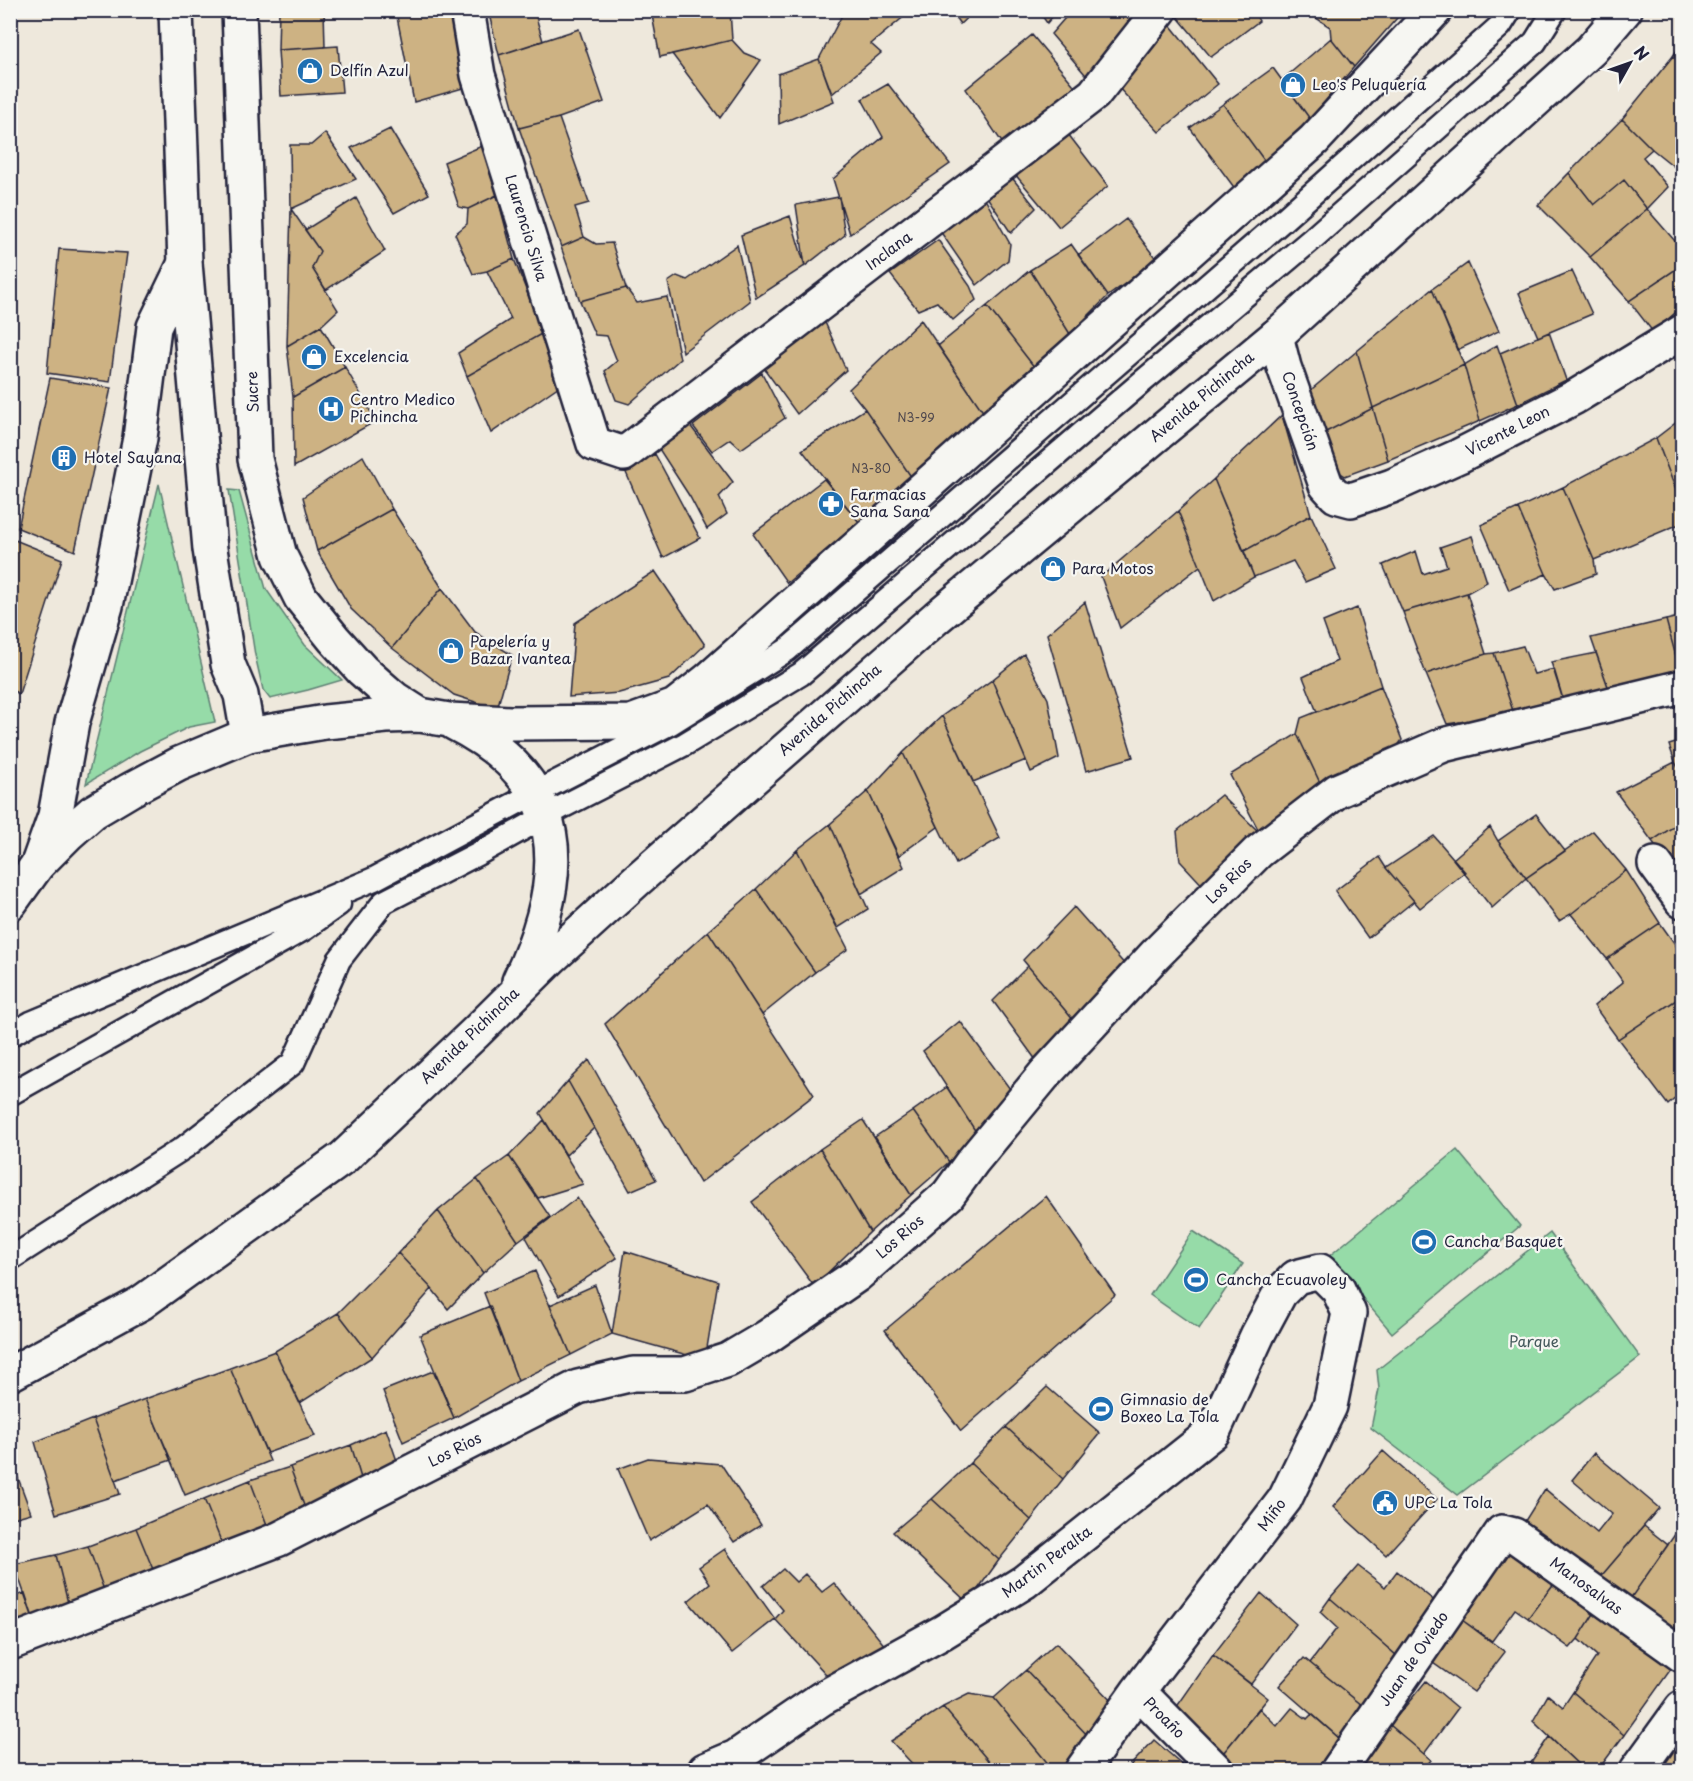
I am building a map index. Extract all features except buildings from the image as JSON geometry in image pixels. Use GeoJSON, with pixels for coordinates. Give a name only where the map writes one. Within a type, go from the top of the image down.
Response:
{"type":"FeatureCollection","features":[{"type":"Feature","properties":{"kind":"street"},"geometry":{"type":"LineString","coordinates":[[176,10],[185,263],[210,549],[228,664],[241,695],[248,735]]}},
{"type":"Feature","properties":{"kind":"street","name":"Sucre"},"geometry":{"type":"LineString","coordinates":[[239,10],[256,463],[280,556],[301,598],[362,670],[395,699],[470,731],[495,748],[520,772],[541,804]]}},
{"type":"Feature","properties":{"kind":"street","name":"Laurencio Silva"},"geometry":{"type":"LineString","coordinates":[[467,10],[478,75],[594,444]]}},
{"type":"Feature","properties":{"kind":"street","name":"Inclana"},"geometry":{"type":"LineString","coordinates":[[594,444],[624,454],[1084,102],[1094,94],[1160,10]]}},
{"type":"Feature","properties":{"kind":"street"},"geometry":{"type":"LineString","coordinates":[[10,903],[38,864],[93,812],[178,764],[248,735],[359,718],[435,718],[510,723],[631,722],[675,706],[717,672],[1314,140],[1435,10]]}},
{"type":"Feature","properties":{"kind":"street","name":"Avenida Pichincha"},"geometry":{"type":"LineString","coordinates":[[10,1374],[141,1303],[343,1158],[514,993],[637,880],[937,617],[1276,336],[1591,50],[1625,10]]}},
{"type":"Feature","properties":{"kind":"street"},"geometry":{"type":"LineString","coordinates":[[38,864],[55,816],[72,723],[106,606],[140,438],[154,327],[185,263]]}},
{"type":"Feature","properties":{"kind":"street","name":"Vicente Leon"},"geometry":{"type":"LineString","coordinates":[[1326,485],[1336,496],[1351,500],[1392,486],[1459,456],[1575,397],[1683,332]]}},
{"type":"Feature","properties":{"kind":"street","name":"Concepción"},"geometry":{"type":"LineString","coordinates":[[1276,336],[1284,367],[1326,485]]}},
{"type":"Feature","properties":{"kind":"street","name":"Los Rios"},"geometry":{"type":"LineString","coordinates":[[10,1643],[279,1539],[578,1387],[633,1374],[685,1374],[728,1360],[767,1337],[857,1275],[948,1196],[972,1162],[1044,1075],[1155,955],[1258,852],[1337,791],[1443,746],[1683,687]]}},
{"type":"Feature","properties":{"kind":"street"},"geometry":{"type":"LineString","coordinates":[[514,993],[536,942],[550,894],[552,841],[541,804]]}},
{"type":"Feature","properties":{"kind":"street"},"geometry":{"type":"LineString","coordinates":[[1654,864],[1683,901]]}},
{"type":"Feature","properties":{"kind":"street","name":"Miño"},"geometry":{"type":"LineString","coordinates":[[1082,1770],[1137,1691],[1285,1499],[1330,1406],[1349,1313],[1338,1289],[1320,1271],[1296,1276],[1280,1293]]}},
{"type":"Feature","properties":{"kind":"street","name":"Martin Peralta"},"geometry":{"type":"LineString","coordinates":[[714,1769],[736,1757],[821,1699],[943,1632],[1024,1582],[1213,1432],[1258,1334],[1280,1293]]}},
{"type":"Feature","properties":{"kind":"street","name":"Manosalvas"},"geometry":{"type":"LineString","coordinates":[[1490,1547],[1502,1532],[1514,1535],[1683,1655]]}},
{"type":"Feature","properties":{"kind":"street","name":"Juan de Oviedo"},"geometry":{"type":"LineString","coordinates":[[1338,1770],[1490,1547]]}},
{"type":"Feature","properties":{"kind":"street","name":"Proaño"},"geometry":{"type":"LineString","coordinates":[[1137,1691],[1216,1770]]}},
{"type":"Feature","properties":{"kind":"street"},"geometry":{"type":"LineString","coordinates":[[1637,1770],[1683,1708]]}},
{"type":"Feature","properties":{"kind":"lane"},"geometry":{"type":"LineString","coordinates":[[10,1259],[185,1147],[293,1063],[339,960],[384,902],[483,851],[541,804],[787,650],[1282,221],[1500,26],[1510,10]]}},
{"type":"Feature","properties":{"kind":"lane"},"geometry":{"type":"LineString","coordinates":[[10,1035],[31,1023],[374,879],[541,804],[685,744],[801,674],[1311,240],[1535,42],[1555,10]]}},
{"type":"Feature","properties":{"kind":"lane"},"geometry":{"type":"LineString","coordinates":[[10,1094],[304,928],[374,879]]}},
{"type":"Feature","properties":{"kind":"green space"},"geometry":{"type":"Polygon","coordinates":[[[159,484],[215,722],[189,727],[140,751],[86,784],[159,484]]]}},
{"type":"Feature","properties":{"kind":"green space"},"geometry":{"type":"Polygon","coordinates":[[[229,490],[239,491],[266,589],[305,645],[342,680],[270,699],[263,690],[255,655],[229,490]]]}},
{"type":"Feature","properties":{"kind":"green space","name":"Cancha Basquet"},"geometry":{"type":"Polygon","coordinates":[[[1457,1150],[1520,1226],[1392,1333],[1328,1257],[1457,1150]]]}},
{"type":"Feature","properties":{"kind":"green space","name":"Cancha Ecuavoley"},"geometry":{"type":"Polygon","coordinates":[[[1193,1231],[1243,1264],[1199,1329],[1150,1295],[1193,1231]]]}},
{"type":"Feature","properties":{"kind":"green space","name":"Parque"},"geometry":{"type":"Polygon","coordinates":[[[1550,1233],[1640,1357],[1458,1495],[1371,1428],[1379,1389],[1377,1370],[1550,1233]]]}},
{"type":"Feature","properties":{"kind":"place","name":"Delfín Azul"},"geometry":{"type":"Point","coordinates":[310,71]}},
{"type":"Feature","properties":{"kind":"place","name":"Leo's Peluquería"},"geometry":{"type":"Point","coordinates":[1293,85]}},
{"type":"Feature","properties":{"kind":"place","name":"Excelencia"},"geometry":{"type":"Point","coordinates":[314,357]}},
{"type":"Feature","properties":{"kind":"place","name":"Centro Medico Pichincha"},"geometry":{"type":"Point","coordinates":[331,409]}},
{"type":"Feature","properties":{"kind":"place","name":"Hotel Sayana"},"geometry":{"type":"Point","coordinates":[64,458]}},
{"type":"Feature","properties":{"kind":"place","name":"Farmacias Sana Sana"},"geometry":{"type":"Point","coordinates":[831,504]}},
{"type":"Feature","properties":{"kind":"place","name":"Para Motos"},"geometry":{"type":"Point","coordinates":[1053,569]}},
{"type":"Feature","properties":{"kind":"place","name":"Papelería y Bazar Ivantea"},"geometry":{"type":"Point","coordinates":[451,651]}},
{"type":"Feature","properties":{"kind":"place","name":"Cancha Basquet"},"geometry":{"type":"Point","coordinates":[1424,1242]}},
{"type":"Feature","properties":{"kind":"place","name":"Cancha Ecuavoley"},"geometry":{"type":"Point","coordinates":[1196,1280]}},
{"type":"Feature","properties":{"kind":"place","name":"Gimnasio de Boxeo La Tola"},"geometry":{"type":"Point","coordinates":[1101,1409]}},
{"type":"Feature","properties":{"kind":"place","name":"UPC La Tola"},"geometry":{"type":"Point","coordinates":[1385,1503]}}]}
